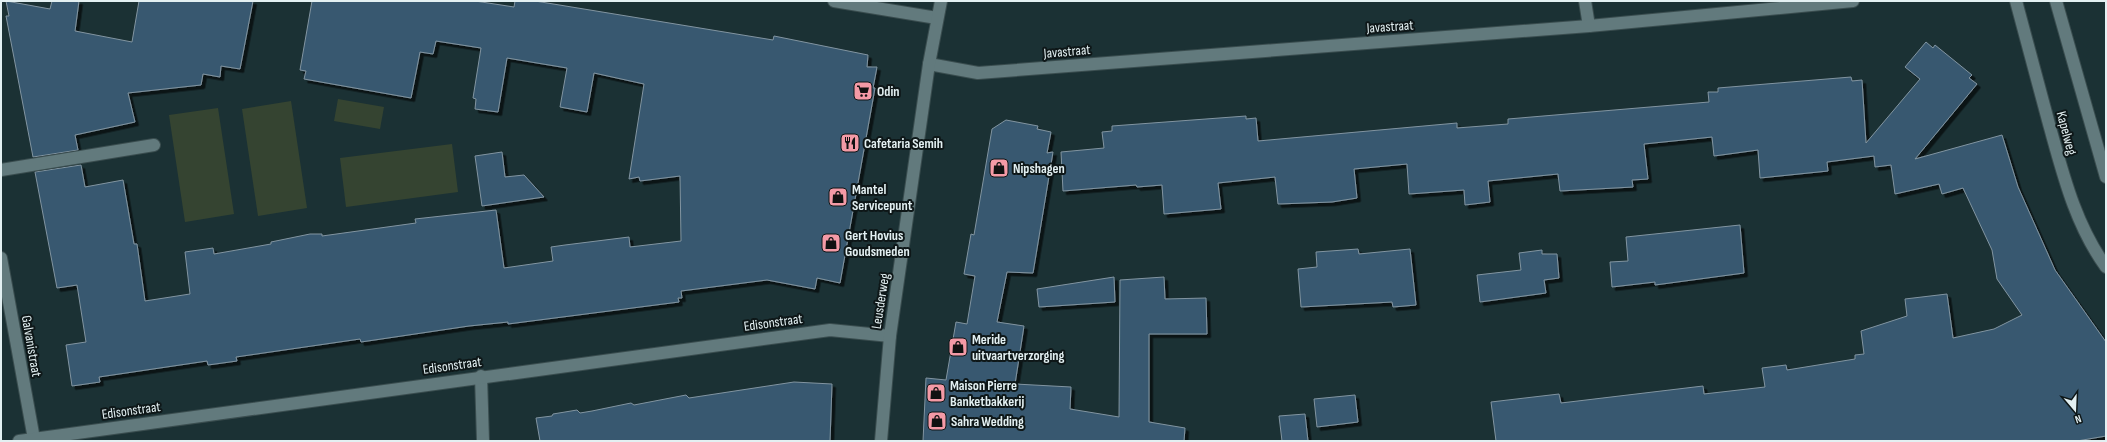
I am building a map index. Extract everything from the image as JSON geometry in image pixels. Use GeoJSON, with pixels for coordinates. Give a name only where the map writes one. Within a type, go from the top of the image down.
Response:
{"type":"FeatureCollection","features":[{"type":"Feature","properties":{"kind":"street"},"geometry":{"type":"LineString","coordinates":[[834,1],[937,18]]}},
{"type":"Feature","properties":{"kind":"street","name":"Leusderweg"},"geometry":{"type":"LineString","coordinates":[[881,441],[890,336],[929,64],[941,1]]}},
{"type":"Feature","properties":{"kind":"street"},"geometry":{"type":"LineString","coordinates":[[1585,1],[1589,26]]}},
{"type":"Feature","properties":{"kind":"street","name":"Javastraat"},"geometry":{"type":"LineString","coordinates":[[929,64],[978,73],[1589,26],[1853,1]]}},
{"type":"Feature","properties":{"kind":"street","name":"Kapelweg"},"geometry":{"type":"LineString","coordinates":[[2016,1],[2066,185],[2078,220],[2096,253],[2106,267]]}},
{"type":"Feature","properties":{"kind":"street","name":"Kapelweg"},"geometry":{"type":"LineString","coordinates":[[2056,1],[2106,176]]}},
{"type":"Feature","properties":{"kind":"street"},"geometry":{"type":"LineString","coordinates":[[1,170],[154,145]]}},
{"type":"Feature","properties":{"kind":"street","name":"Galvanistraat"},"geometry":{"type":"LineString","coordinates":[[1,258],[34,439]]}},
{"type":"Feature","properties":{"kind":"street","name":"Edisonstraat"},"geometry":{"type":"LineString","coordinates":[[19,441],[481,376],[830,330],[890,336]]}},
{"type":"Feature","properties":{"kind":"street"},"geometry":{"type":"LineString","coordinates":[[481,376],[482,441]]}},
{"type":"Feature","properties":{"kind":"green space"},"geometry":{"type":"Polygon","coordinates":[[[338,99],[384,107],[380,129],[334,121],[338,99]]]}},
{"type":"Feature","properties":{"kind":"green space"},"geometry":{"type":"Polygon","coordinates":[[[291,101],[307,208],[258,216],[242,109],[291,101]]]}},
{"type":"Feature","properties":{"kind":"green space"},"geometry":{"type":"Polygon","coordinates":[[[218,108],[234,214],[185,222],[169,115],[218,108]]]}},
{"type":"Feature","properties":{"kind":"green space"},"geometry":{"type":"Polygon","coordinates":[[[452,144],[458,192],[346,207],[340,158],[452,144]]]}},
{"type":"Feature","properties":{"kind":"building"},"geometry":{"type":"Polygon","coordinates":[[[6,1],[50,9],[52,1],[79,1],[75,31],[132,42],[139,1],[253,1],[240,69],[221,66],[220,77],[203,74],[201,85],[128,93],[135,122],[75,135],[78,150],[33,157],[6,16],[9,16],[6,1]]]}},
{"type":"Feature","properties":{"kind":"building"},"geometry":{"type":"Polygon","coordinates":[[[312,1],[475,1],[514,7],[515,1],[535,1],[773,40],[774,36],[868,55],[867,67],[877,67],[873,88],[875,88],[840,283],[817,278],[815,289],[767,280],[681,291],[682,298],[678,298],[679,302],[508,324],[508,322],[469,326],[361,342],[360,339],[236,357],[237,361],[208,365],[207,361],[99,377],[100,382],[72,386],[66,345],[86,342],[77,285],[57,288],[35,172],[81,165],[85,187],[123,180],[134,244],[137,244],[145,301],[190,294],[185,252],[213,248],[214,254],[271,244],[271,242],[310,234],[322,234],[322,236],[416,223],[415,219],[496,210],[504,268],[553,261],[551,247],[629,237],[630,247],[681,241],[680,176],[640,181],[639,177],[629,179],[644,84],[594,73],[587,112],[560,107],[567,68],[507,58],[498,112],[475,109],[476,99],[473,98],[481,48],[436,41],[433,54],[420,52],[411,98],[304,79],[306,71],[300,70],[312,1]]]}},
{"type":"Feature","properties":{"kind":"building"},"geometry":{"type":"Polygon","coordinates":[[[1926,42],[1933,48],[1935,45],[1972,75],[1969,78],[1977,84],[1915,159],[2002,135],[2018,187],[2055,270],[2106,342],[2106,436],[2077,441],[1496,441],[1491,402],[1559,394],[1561,403],[1703,386],[1704,394],[1765,387],[1762,368],[1786,365],[1787,370],[1855,359],[1855,355],[1864,354],[1861,331],[1907,316],[1905,299],[1947,294],[1953,338],[1994,329],[2022,315],[1997,279],[1992,250],[1963,188],[1942,194],[1939,184],[1895,194],[1891,165],[1875,167],[1874,156],[1827,162],[1828,171],[1760,178],[1758,150],[1714,156],[1712,137],[1644,144],[1648,179],[1632,180],[1633,187],[1560,191],[1558,174],[1488,181],[1490,202],[1465,205],[1464,190],[1409,194],[1407,164],[1354,169],[1357,198],[1332,202],[1278,204],[1275,177],[1218,183],[1221,209],[1164,214],[1162,185],[1137,187],[1136,185],[1063,191],[1061,152],[1104,148],[1102,132],[1112,131],[1112,126],[1246,116],[1246,119],[1256,118],[1258,141],[1457,123],[1457,128],[1508,124],[1508,119],[1709,102],[1708,92],[1718,92],[1718,88],[1851,77],[1852,81],[1862,80],[1866,143],[1920,79],[1905,67],[1926,42]]]}},
{"type":"Feature","properties":{"kind":"building"},"geometry":{"type":"Polygon","coordinates":[[[1006,120],[1038,126],[1037,129],[1051,132],[1047,153],[1053,152],[1033,273],[1007,272],[997,322],[1024,326],[1015,384],[1071,387],[1070,409],[1119,417],[1120,280],[1164,277],[1165,299],[1206,298],[1207,334],[1149,334],[1149,422],[1185,428],[1184,441],[923,441],[926,378],[946,380],[956,322],[967,324],[975,276],[964,274],[971,234],[974,235],[992,129],[1006,120]]]}},
{"type":"Feature","properties":{"kind":"building"},"geometry":{"type":"Polygon","coordinates":[[[502,152],[505,177],[524,175],[544,197],[482,206],[475,156],[502,152]]]}},
{"type":"Feature","properties":{"kind":"building"},"geometry":{"type":"Polygon","coordinates":[[[1740,225],[1744,273],[1655,285],[1655,282],[1612,287],[1610,262],[1628,261],[1626,237],[1740,225]]]}},
{"type":"Feature","properties":{"kind":"building"},"geometry":{"type":"Polygon","coordinates":[[[1358,249],[1359,254],[1410,249],[1416,305],[1393,307],[1392,302],[1301,307],[1298,269],[1317,267],[1316,252],[1358,249]]]}},
{"type":"Feature","properties":{"kind":"building"},"geometry":{"type":"Polygon","coordinates":[[[1542,250],[1542,254],[1557,254],[1559,278],[1544,280],[1546,293],[1480,302],[1477,275],[1521,270],[1519,253],[1542,250]]]}},
{"type":"Feature","properties":{"kind":"building"},"geometry":{"type":"Polygon","coordinates":[[[1114,277],[1115,302],[1039,307],[1037,289],[1114,277]]]}},
{"type":"Feature","properties":{"kind":"building"},"geometry":{"type":"Polygon","coordinates":[[[794,382],[832,384],[830,441],[540,441],[536,418],[552,416],[553,414],[577,410],[580,413],[631,403],[634,405],[686,395],[689,398],[794,382]]]}},
{"type":"Feature","properties":{"kind":"building"},"geometry":{"type":"Polygon","coordinates":[[[1355,395],[1358,422],[1317,427],[1314,399],[1355,395]]]}},
{"type":"Feature","properties":{"kind":"building"},"geometry":{"type":"Polygon","coordinates":[[[1305,414],[1308,441],[1282,441],[1279,416],[1305,414]]]}},
{"type":"Feature","properties":{"kind":"place","name":"Odin"},"geometry":{"type":"Point","coordinates":[863,91]}},
{"type":"Feature","properties":{"kind":"place","name":"Cafetaria Semih"},"geometry":{"type":"Point","coordinates":[850,143]}},
{"type":"Feature","properties":{"kind":"place","name":"Nipshagen"},"geometry":{"type":"Point","coordinates":[999,168]}},
{"type":"Feature","properties":{"kind":"place","name":"Mantel Servicepunt"},"geometry":{"type":"Point","coordinates":[838,197]}},
{"type":"Feature","properties":{"kind":"place","name":"Gert Hovius Goudsmeden"},"geometry":{"type":"Point","coordinates":[831,243]}},
{"type":"Feature","properties":{"kind":"place","name":"Meride uitvaartverzorging"},"geometry":{"type":"Point","coordinates":[958,347]}},
{"type":"Feature","properties":{"kind":"place","name":"Maison Pierre Banketbakkerij"},"geometry":{"type":"Point","coordinates":[936,393]}},
{"type":"Feature","properties":{"kind":"place","name":"Sahra Wedding"},"geometry":{"type":"Point","coordinates":[937,421]}}]}
